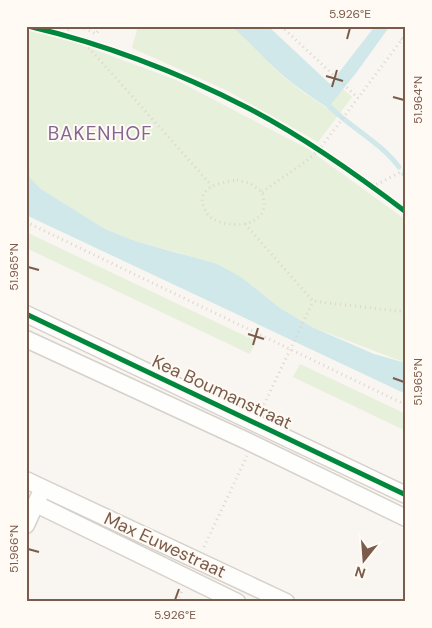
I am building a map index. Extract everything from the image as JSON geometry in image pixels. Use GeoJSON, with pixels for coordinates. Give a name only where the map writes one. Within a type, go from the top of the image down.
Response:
{"type":"FeatureCollection","features":[{"type":"Feature","properties":{"kind":"street","name":"Kea Boumanstraat"},"geometry":{"type":"LineString","coordinates":[[26,314],[406,494]]}},
{"type":"Feature","properties":{"kind":"street","name":"Kea Boumanstraat"},"geometry":{"type":"LineString","coordinates":[[26,338],[406,518]]}},
{"type":"Feature","properties":{"kind":"street","name":"Max Euwestraat"},"geometry":{"type":"LineString","coordinates":[[26,480],[286,602]]}},
{"type":"Feature","properties":{"kind":"street"},"geometry":{"type":"LineString","coordinates":[[26,525],[43,488]]}},
{"type":"Feature","properties":{"kind":"street","name":"Max Euwestraat"},"geometry":{"type":"LineString","coordinates":[[36,504],[237,602]]}},
{"type":"Feature","properties":{"kind":"path"},"geometry":{"type":"LineString","coordinates":[[66,35],[70,26]]}},
{"type":"Feature","properties":{"kind":"path"},"geometry":{"type":"LineString","coordinates":[[80,26],[96,34],[102,26]]}},
{"type":"Feature","properties":{"kind":"path"},"geometry":{"type":"LineString","coordinates":[[281,26],[358,98]]}},
{"type":"Feature","properties":{"kind":"path"},"geometry":{"type":"LineString","coordinates":[[56,33],[97,45]]}},
{"type":"Feature","properties":{"kind":"path"},"geometry":{"type":"LineString","coordinates":[[262,192],[319,150],[406,34]]}},
{"type":"Feature","properties":{"kind":"path"},"geometry":{"type":"LineString","coordinates":[[401,39],[406,43]]}},
{"type":"Feature","properties":{"kind":"path"},"geometry":{"type":"LineString","coordinates":[[82,40],[212,186]]}},
{"type":"Feature","properties":{"kind":"path"},"geometry":{"type":"LineString","coordinates":[[311,145],[326,155]]}},
{"type":"Feature","properties":{"kind":"path"},"geometry":{"type":"LineString","coordinates":[[372,187],[406,169]]}},
{"type":"Feature","properties":{"kind":"path"},"geometry":{"type":"LineString","coordinates":[[238,180],[250,184],[262,192],[265,201],[263,211],[258,217],[244,224],[227,224],[213,219],[206,213],[202,204],[205,192],[212,186],[238,180]]}},
{"type":"Feature","properties":{"kind":"path"},"geometry":{"type":"LineString","coordinates":[[364,182],[380,192]]}},
{"type":"Feature","properties":{"kind":"path"},"geometry":{"type":"LineString","coordinates":[[26,222],[406,405]]}},
{"type":"Feature","properties":{"kind":"path"},"geometry":{"type":"LineString","coordinates":[[244,224],[313,301],[406,312]]}},
{"type":"Feature","properties":{"kind":"path"},"geometry":{"type":"LineString","coordinates":[[255,423],[313,301]]}},
{"type":"Feature","properties":{"kind":"path"},"geometry":{"type":"LineString","coordinates":[[198,560],[253,444]]}},
{"type":"Feature","properties":{"kind":"green space"},"geometry":{"type":"Polygon","coordinates":[[[138,26],[231,26],[279,73],[327,108],[343,89],[352,97],[318,142],[226,90],[132,48],[138,26]]]}},
{"type":"Feature","properties":{"kind":"green space"},"geometry":{"type":"Polygon","coordinates":[[[26,30],[74,42],[176,80],[308,149],[406,220],[406,363],[312,327],[280,308],[241,277],[180,253],[135,241],[105,229],[41,189],[30,178],[28,164],[26,30]]]}},
{"type":"Feature","properties":{"kind":"green space"},"geometry":{"type":"Polygon","coordinates":[[[26,232],[256,341],[250,354],[26,248],[26,232]]]}},
{"type":"Feature","properties":{"kind":"green space"},"geometry":{"type":"Polygon","coordinates":[[[300,364],[406,414],[406,431],[293,377],[300,364]]]}},
{"type":"Feature","properties":{"kind":"water"},"geometry":{"type":"Polygon","coordinates":[[[231,26],[268,26],[330,84],[375,26],[390,26],[328,108],[280,73],[231,26]]]}},
{"type":"Feature","properties":{"kind":"water"},"geometry":{"type":"Polygon","coordinates":[[[26,135],[30,178],[41,189],[105,229],[135,241],[217,264],[241,277],[280,308],[312,327],[374,354],[406,363],[406,394],[26,215],[26,135]]]}},
{"type":"Feature","properties":{"kind":"waterway"},"geometry":{"type":"LineString","coordinates":[[329,106],[383,150],[399,167]]}},
{"type":"Feature","properties":{"kind":"cycle path"},"geometry":{"type":"LineString","coordinates":[[28,26],[113,50],[168,71],[222,95],[269,119],[309,144],[349,170],[406,212]]}},
{"type":"Feature","properties":{"kind":"cycle path"},"geometry":{"type":"LineString","coordinates":[[26,314],[406,495]]}},
{"type":"Feature","properties":{"kind":"district","name":"BAKENHOF"},"geometry":{"type":"Point","coordinates":[100,133]}}]}
